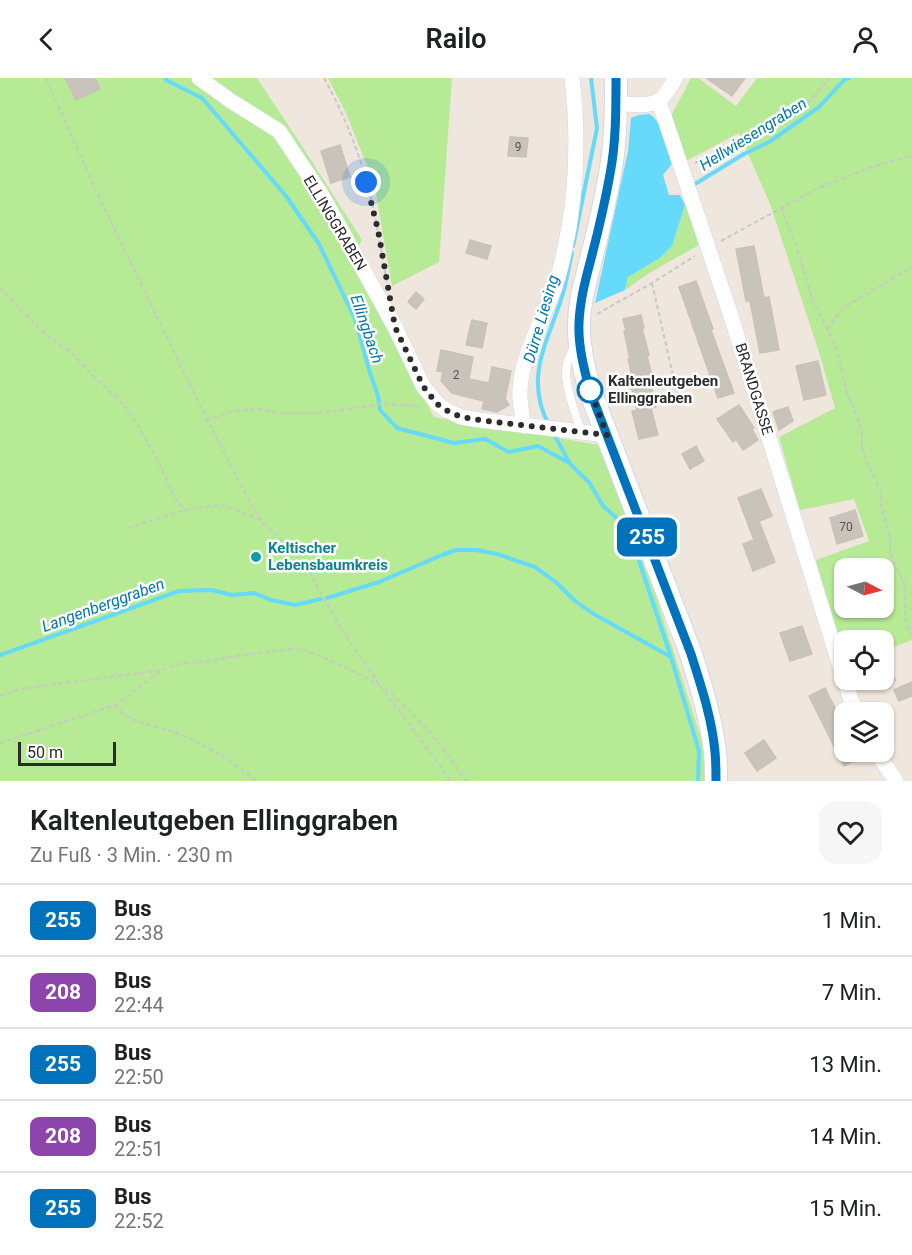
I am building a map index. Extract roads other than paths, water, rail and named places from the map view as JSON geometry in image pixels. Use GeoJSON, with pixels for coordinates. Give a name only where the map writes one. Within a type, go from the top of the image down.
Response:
{"type":"FeatureCollection","features":[{"type":"Feature","properties":{"kind":"main road"},"geometry":{"type":"LineString","coordinates":[[616,78],[615,135],[611,171],[582,292],[579,331],[581,355],[588,385],[703,690],[716,754],[716,781]]}},
{"type":"Feature","properties":{"kind":"street","name":"ELLINGGRABEN"},"geometry":{"type":"LineString","coordinates":[[199,78],[279,131],[322,197],[395,327],[423,386],[437,404],[461,417],[607,435]]}},
{"type":"Feature","properties":{"kind":"street"},"geometry":{"type":"LineString","coordinates":[[524,426],[520,390],[523,366],[558,278],[575,190],[576,151],[572,78]]}},
{"type":"Feature","properties":{"kind":"street"},"geometry":{"type":"LineString","coordinates":[[616,104],[647,104],[658,101],[676,78]]}},
{"type":"Feature","properties":{"kind":"street","name":"BRANDGASSE"},"geometry":{"type":"LineString","coordinates":[[658,101],[738,337],[834,644]]}},
{"type":"Feature","properties":{"kind":"street"},"geometry":{"type":"LineString","coordinates":[[883,762],[896,781]]}},
{"type":"Feature","properties":{"kind":"lane"},"geometry":{"type":"LineString","coordinates":[[579,331],[569,356],[566,372],[581,432]]}},
{"type":"Feature","properties":{"kind":"water"},"geometry":{"type":"Polygon","coordinates":[[[649,114],[658,123],[667,143],[672,164],[663,175],[669,195],[680,195],[685,205],[672,246],[660,258],[628,277],[625,290],[595,303],[628,151],[631,118],[649,114]]]}},
{"type":"Feature","properties":{"kind":"waterway","name":"Ellingbach"},"geometry":{"type":"LineString","coordinates":[[165,78],[202,98],[286,196],[319,244],[355,319],[380,410],[397,428],[454,443],[485,439],[509,452],[538,446],[569,463]]}},
{"type":"Feature","properties":{"kind":"waterway","name":"Dürre Liesing"},"geometry":{"type":"LineString","coordinates":[[573,246],[597,128],[591,78]]}},
{"type":"Feature","properties":{"kind":"waterway","name":"Hellwiesengraben"},"geometry":{"type":"LineString","coordinates":[[695,184],[744,154],[769,142],[819,107],[844,80],[849,78]]}},
{"type":"Feature","properties":{"kind":"waterway","name":"Dürre Liesing"},"geometry":{"type":"LineString","coordinates":[[549,425],[541,407],[538,373],[546,340],[564,290],[572,253]]}},
{"type":"Feature","properties":{"kind":"waterway","name":"Dürre Liesing"},"geometry":{"type":"LineString","coordinates":[[554,434],[570,464],[589,482],[603,506],[628,528],[671,657],[699,751],[698,781]]}},
{"type":"Feature","properties":{"kind":"waterway","name":"Langenberggraben"},"geometry":{"type":"LineString","coordinates":[[327,598],[379,582],[456,550],[476,550],[497,554],[535,567],[592,613],[671,657]]}},
{"type":"Feature","properties":{"kind":"waterway","name":"Langenberggraben"},"geometry":{"type":"LineString","coordinates":[[0,655],[179,591],[211,590],[232,595],[254,593],[271,600],[295,605],[321,599]]}},
{"type":"Feature","properties":{"kind":"place","name":"Kaltenleutgeben Ellinggraben"},"geometry":{"type":"Point","coordinates":[590,390]}},
{"type":"Feature","properties":{"kind":"place","name":"Keltischer Lebensbaumkreis"},"geometry":{"type":"Point","coordinates":[256,557]}}]}
